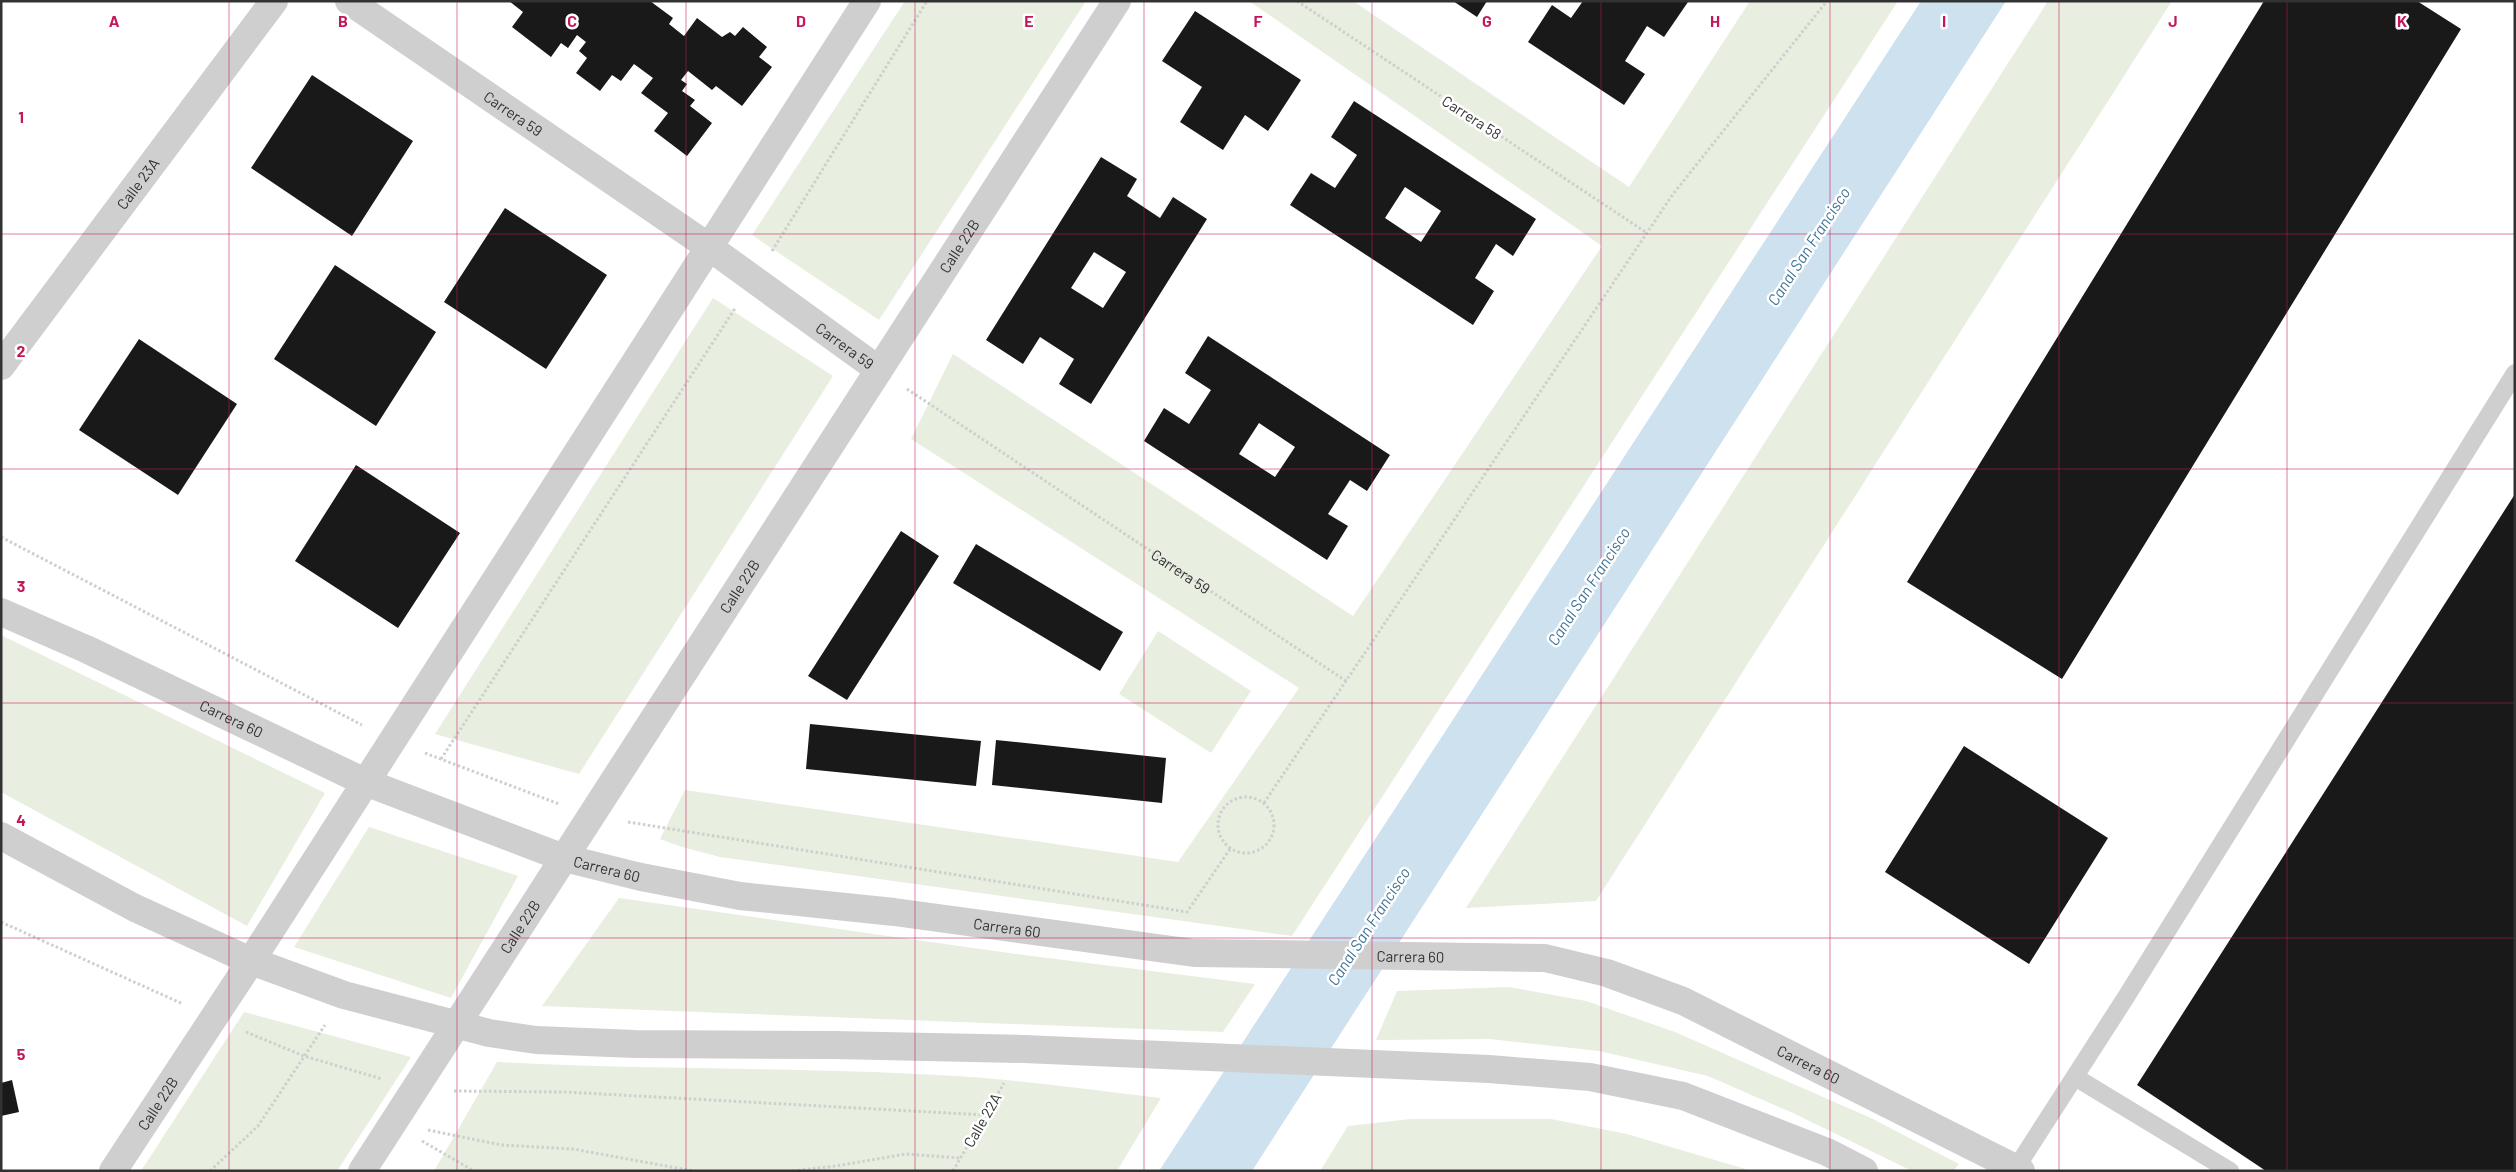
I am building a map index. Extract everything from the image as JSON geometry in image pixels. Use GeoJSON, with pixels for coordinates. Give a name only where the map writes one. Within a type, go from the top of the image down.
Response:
{"type":"FeatureCollection","features":[{"type":"Feature","properties":{"kind":"street","name":"Calle 23A"},"geometry":{"type":"LineString","coordinates":[[1,366],[274,1]]}},
{"type":"Feature","properties":{"kind":"street","name":"Carrera 59"},"geometry":{"type":"LineString","coordinates":[[349,1],[709,247],[879,370]]}},
{"type":"Feature","properties":{"kind":"street","name":"Calle 22B"},"geometry":{"type":"LineString","coordinates":[[113,1171],[251,961],[867,1]]}},
{"type":"Feature","properties":{"kind":"street","name":"Calle 22B"},"geometry":{"type":"LineString","coordinates":[[362,1171],[1117,1]]}},
{"type":"Feature","properties":{"kind":"street","name":"Carrera 60"},"geometry":{"type":"LineString","coordinates":[[1,612],[86,649],[365,782],[564,858],[641,877],[740,896],[894,912],[1194,954],[1545,958],[1607,973],[1683,1001],[2017,1170]]}},
{"type":"Feature","properties":{"kind":"street"},"geometry":{"type":"LineString","coordinates":[[1,836],[135,908],[251,961],[344,995],[455,1026],[536,1040],[635,1044],[834,1044],[1024,1049],[1489,1069],[1590,1077],[1683,1096],[1827,1152],[1864,1171]]}},
{"type":"Feature","properties":{"kind":"lane"},"geometry":{"type":"LineString","coordinates":[[2017,1170],[2515,373]]}},
{"type":"Feature","properties":{"kind":"lane"},"geometry":{"type":"LineString","coordinates":[[2075,1077],[2230,1171]]}},
{"type":"Feature","properties":{"kind":"path"},"geometry":{"type":"LineString","coordinates":[[441,759],[754,279],[927,1]]}},
{"type":"Feature","properties":{"kind":"path","name":"Carrera 58"},"geometry":{"type":"LineString","coordinates":[[1297,1],[1647,232]]}},
{"type":"Feature","properties":{"kind":"path"},"geometry":{"type":"LineString","coordinates":[[1264,803],[1673,194],[1827,1]]}},
{"type":"Feature","properties":{"kind":"path","name":"Carrera 59"},"geometry":{"type":"LineString","coordinates":[[879,370],[1346,681]]}},
{"type":"Feature","properties":{"kind":"path"},"geometry":{"type":"LineString","coordinates":[[1237,798],[1256,799],[1264,803],[1274,819],[1274,829],[1266,846],[1248,854],[1230,849],[1219,835],[1219,816],[1223,808],[1237,798]]}},
{"type":"Feature","properties":{"kind":"path"},"geometry":{"type":"LineString","coordinates":[[1187,912],[1230,849]]}},
{"type":"Feature","properties":{"kind":"path"},"geometry":{"type":"LineString","coordinates":[[210,1171],[258,1126],[344,995]]}},
{"type":"Feature","properties":{"kind":"path","name":"Calle 22A"},"geometry":{"type":"LineString","coordinates":[[953,1171],[1007,1077]]}},
{"type":"Feature","properties":{"kind":"path"},"geometry":{"type":"LineString","coordinates":[[415,1089],[565,1092],[985,1115]]}},
{"type":"Feature","properties":{"kind":"path"},"geometry":{"type":"LineString","coordinates":[[393,1123],[474,1171]]}},
{"type":"Feature","properties":{"kind":"path"},"geometry":{"type":"LineString","coordinates":[[393,1123],[502,1145],[573,1149],[693,1171]]}},
{"type":"Feature","properties":{"kind":"path"},"geometry":{"type":"LineString","coordinates":[[793,1171],[906,1154],[960,1158]]}},
{"type":"Feature","properties":{"kind":"shaded area"},"geometry":{"type":"Polygon","coordinates":[[[905,1],[1086,1],[879,320],[752,235],[905,1]]]}},
{"type":"Feature","properties":{"kind":"shaded area"},"geometry":{"type":"Polygon","coordinates":[[[1249,1],[1353,1],[1629,187],[1750,1],[1898,1],[1292,936],[720,857],[660,839],[685,790],[1178,862],[1299,688],[911,439],[953,354],[1353,616],[1602,246],[1249,1]]]}},
{"type":"Feature","properties":{"kind":"shaded area"},"geometry":{"type":"Polygon","coordinates":[[[2048,1],[2172,1],[1596,901],[1466,908],[2048,1]]]}},
{"type":"Feature","properties":{"kind":"shaded area"},"geometry":{"type":"Polygon","coordinates":[[[713,298],[833,376],[579,774],[435,734],[713,298]]]}},
{"type":"Feature","properties":{"kind":"shaded area"},"geometry":{"type":"Polygon","coordinates":[[[1158,631],[1251,691],[1211,753],[1119,694],[1158,631]]]}},
{"type":"Feature","properties":{"kind":"shaded area"},"geometry":{"type":"Polygon","coordinates":[[[1,635],[325,793],[247,926],[1,792],[1,635]]]}},
{"type":"Feature","properties":{"kind":"shaded area"},"geometry":{"type":"Polygon","coordinates":[[[369,827],[518,876],[451,998],[294,947],[369,827]]]}},
{"type":"Feature","properties":{"kind":"shaded area"},"geometry":{"type":"Polygon","coordinates":[[[619,898],[1016,954],[1255,984],[1223,1032],[542,1006],[619,898]]]}},
{"type":"Feature","properties":{"kind":"shaded area"},"geometry":{"type":"Polygon","coordinates":[[[1509,987],[1586,1001],[1675,1032],[1873,1119],[1959,1164],[1953,1171],[1912,1171],[1795,1114],[1708,1076],[1599,1051],[1490,1039],[1376,1040],[1397,991],[1509,987]]]}},
{"type":"Feature","properties":{"kind":"shaded area"},"geometry":{"type":"Polygon","coordinates":[[[244,1012],[411,1057],[337,1171],[141,1171],[244,1012]]]}},
{"type":"Feature","properties":{"kind":"shaded area"},"geometry":{"type":"Polygon","coordinates":[[[497,1062],[619,1067],[923,1074],[1006,1080],[1161,1098],[1117,1171],[434,1171],[497,1062]]]}},
{"type":"Feature","properties":{"kind":"shaded area"},"geometry":{"type":"Polygon","coordinates":[[[1411,1119],[1551,1119],[1627,1134],[1752,1171],[1320,1171],[1348,1126],[1411,1119]]]}},
{"type":"Feature","properties":{"kind":"water","name":"Canal San Francisco"},"geometry":{"type":"Polygon","coordinates":[[[1921,1],[2006,1],[1252,1171],[1159,1171],[1921,1]]]}},
{"type":"Feature","properties":{"kind":"building"},"geometry":{"type":"Polygon","coordinates":[[[509,1],[650,1],[673,18],[669,24],[684,36],[697,18],[722,37],[730,32],[735,36],[743,27],[767,47],[759,57],[772,67],[742,106],[716,86],[712,90],[688,71],[681,80],[687,84],[682,91],[695,100],[690,106],[712,123],[687,156],[654,131],[668,113],[641,93],[653,78],[634,64],[621,81],[612,75],[600,91],[576,73],[587,58],[579,51],[586,42],[577,35],[568,48],[561,43],[551,57],[512,27],[523,12],[509,1]]]}},
{"type":"Feature","properties":{"kind":"building"},"geometry":{"type":"Polygon","coordinates":[[[1453,1],[1487,1],[1477,17],[1453,1]]]}},
{"type":"Feature","properties":{"kind":"building"},"geometry":{"type":"Polygon","coordinates":[[[1583,1],[1688,2],[1664,37],[1647,26],[1625,61],[1645,74],[1624,105],[1528,42],[1552,5],[1571,18],[1583,1]]]}},
{"type":"Feature","properties":{"kind":"building"},"geometry":{"type":"Polygon","coordinates":[[[2264,1],[2417,1],[2461,29],[2062,679],[1907,582],[2264,1]]]}},
{"type":"Feature","properties":{"kind":"building"},"geometry":{"type":"Polygon","coordinates":[[[1195,11],[1301,80],[1268,131],[1245,115],[1223,150],[1180,122],[1202,87],[1162,61],[1195,11]]]}},
{"type":"Feature","properties":{"kind":"building"},"geometry":{"type":"Polygon","coordinates":[[[312,75],[413,141],[352,236],[251,168],[312,75]]]}},
{"type":"Feature","properties":{"kind":"building"},"geometry":{"type":"Polygon","coordinates":[[[1354,101],[1536,219],[1513,256],[1496,244],[1475,278],[1494,291],[1473,325],[1290,205],[1311,173],[1335,188],[1357,155],[1331,137],[1354,101]],[[1405,187],[1385,218],[1421,242],[1441,211],[1405,187]]]}},
{"type":"Feature","properties":{"kind":"building"},"geometry":{"type":"Polygon","coordinates":[[[1101,157],[1137,179],[1127,196],[1160,218],[1173,197],[1207,219],[1091,404],[1059,384],[1074,359],[1040,337],[1023,364],[986,340],[1101,157]],[[1094,252],[1071,288],[1103,308],[1126,272],[1094,252]]]}},
{"type":"Feature","properties":{"kind":"building"},"geometry":{"type":"Polygon","coordinates":[[[505,208],[607,275],[546,369],[444,302],[505,208]]]}},
{"type":"Feature","properties":{"kind":"building"},"geometry":{"type":"Polygon","coordinates":[[[335,265],[436,332],[376,426],[274,359],[335,265]]]}},
{"type":"Feature","properties":{"kind":"building"},"geometry":{"type":"Polygon","coordinates":[[[1208,336],[1390,455],[1367,491],[1350,480],[1328,514],[1348,526],[1327,560],[1144,441],[1164,408],[1189,424],[1211,390],[1185,373],[1208,336]],[[1259,423],[1239,454],[1275,477],[1295,447],[1259,423]]]}},
{"type":"Feature","properties":{"kind":"building"},"geometry":{"type":"Polygon","coordinates":[[[139,339],[237,404],[178,495],[79,430],[139,339]]]}},
{"type":"Feature","properties":{"kind":"building"},"geometry":{"type":"Polygon","coordinates":[[[356,465],[460,533],[398,628],[295,561],[356,465]]]}},
{"type":"Feature","properties":{"kind":"building"},"geometry":{"type":"Polygon","coordinates":[[[2515,494],[2515,1171],[2266,1171],[2137,1085],[2515,494]]]}},
{"type":"Feature","properties":{"kind":"building"},"geometry":{"type":"Polygon","coordinates":[[[901,531],[939,556],[847,700],[808,676],[901,531]]]}},
{"type":"Feature","properties":{"kind":"building"},"geometry":{"type":"Polygon","coordinates":[[[976,544],[1123,632],[1100,671],[953,583],[976,544]]]}},
{"type":"Feature","properties":{"kind":"building"},"geometry":{"type":"Polygon","coordinates":[[[810,724],[981,741],[976,786],[806,769],[810,724]]]}},
{"type":"Feature","properties":{"kind":"building"},"geometry":{"type":"Polygon","coordinates":[[[996,740],[1166,758],[1162,803],[992,785],[996,740]]]}},
{"type":"Feature","properties":{"kind":"building"},"geometry":{"type":"Polygon","coordinates":[[[1964,746],[2108,838],[2029,964],[1885,872],[1964,746]]]}},
{"type":"Feature","properties":{"kind":"building"},"geometry":{"type":"Polygon","coordinates":[[[12,1080],[19,1112],[1,1116],[1,1083],[12,1080]]]}}]}
